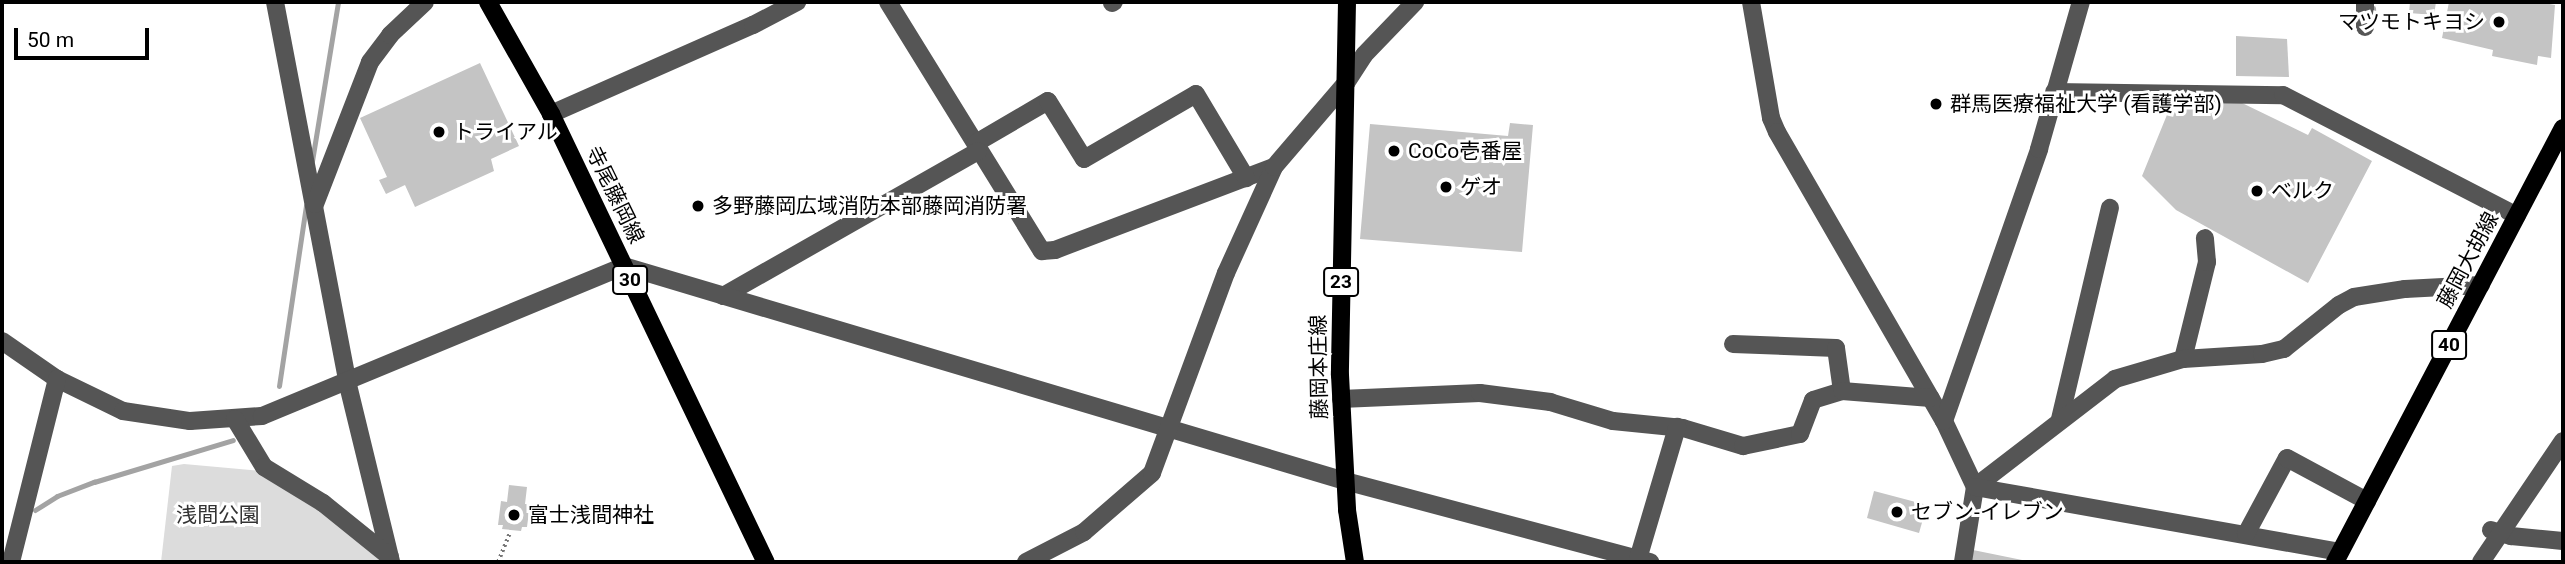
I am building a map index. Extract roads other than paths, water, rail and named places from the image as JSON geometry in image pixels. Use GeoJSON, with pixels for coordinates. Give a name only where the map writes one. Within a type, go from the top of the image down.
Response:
{"type":"FeatureCollection","features":[{"type":"Feature","properties":{"kind":"main road","name":"寺尾藤岡線"},"geometry":{"type":"LineString","coordinates":[[488,2],[551,114],[766,562]]}},
{"type":"Feature","properties":{"kind":"main road","name":"藤岡本庄線"},"geometry":{"type":"LineString","coordinates":[[1347,2],[1341,399],[1345,481],[1355,562]]}},
{"type":"Feature","properties":{"kind":"main road","name":"藤岡大胡線"},"geometry":{"type":"LineString","coordinates":[[2337,557],[2563,128]]}},
{"type":"Feature","properties":{"kind":"street"},"geometry":{"type":"LineString","coordinates":[[275,2],[347,381],[391,560]]}},
{"type":"Feature","properties":{"kind":"street"},"geometry":{"type":"LineString","coordinates":[[314,199],[370,62],[390,35],[425,2]]}},
{"type":"Feature","properties":{"kind":"street"},"geometry":{"type":"LineString","coordinates":[[551,114],[753,25],[797,2]]}},
{"type":"Feature","properties":{"kind":"street"},"geometry":{"type":"LineString","coordinates":[[888,2],[1042,251],[1055,250],[1274,167]]}},
{"type":"Feature","properties":{"kind":"street"},"geometry":{"type":"LineString","coordinates":[[1026,562],[1084,533],[1152,473],[1171,429],[1226,273],[1274,167],[1346,83],[1364,55],[1416,2]]}},
{"type":"Feature","properties":{"kind":"street"},"geometry":{"type":"LineString","coordinates":[[1751,2],[1771,118],[1777,132],[1944,421],[1975,487],[1963,562]]}},
{"type":"Feature","properties":{"kind":"street"},"geometry":{"type":"LineString","coordinates":[[1944,421],[2039,149],[2081,2]]}},
{"type":"Feature","properties":{"kind":"street"},"geometry":{"type":"LineString","coordinates":[[2365,2],[2365,27]]}},
{"type":"Feature","properties":{"kind":"street"},"geometry":{"type":"LineString","coordinates":[[2054,92],[2283,94],[2517,216]]}},
{"type":"Feature","properties":{"kind":"street"},"geometry":{"type":"LineString","coordinates":[[723,296],[977,147],[1048,102],[1084,159],[1196,94],[1246,178]]}},
{"type":"Feature","properties":{"kind":"street"},"geometry":{"type":"LineString","coordinates":[[2060,419],[2110,208]]}},
{"type":"Feature","properties":{"kind":"street"},"geometry":{"type":"LineString","coordinates":[[2183,359],[2207,262],[2205,238]]}},
{"type":"Feature","properties":{"kind":"street"},"geometry":{"type":"LineString","coordinates":[[2,341],[57,379],[123,411],[190,421],[262,416],[624,266],[1593,555],[1644,561],[1677,427]]}},
{"type":"Feature","properties":{"kind":"street"},"geometry":{"type":"LineString","coordinates":[[1975,487],[2115,379],[2183,359],[2262,354],[2284,349],[2339,305],[2354,297],[2405,289],[2481,285]]}},
{"type":"Feature","properties":{"kind":"street"},"geometry":{"type":"LineString","coordinates":[[1733,344],[1836,348],[1842,391]]}},
{"type":"Feature","properties":{"kind":"street"},"geometry":{"type":"LineString","coordinates":[[11,562],[57,379]]}},
{"type":"Feature","properties":{"kind":"street"},"geometry":{"type":"LineString","coordinates":[[1341,399],[1480,393],[1550,402],[1613,421],[1677,427],[1743,446],[1800,434],[1813,400],[1842,391],[1931,398]]}},
{"type":"Feature","properties":{"kind":"street"},"geometry":{"type":"LineString","coordinates":[[235,419],[264,467],[323,503],[391,560]]}},
{"type":"Feature","properties":{"kind":"street"},"geometry":{"type":"LineString","coordinates":[[2481,562],[2495,532],[2563,441]]}},
{"type":"Feature","properties":{"kind":"street"},"geometry":{"type":"LineString","coordinates":[[2246,534],[2287,458],[2367,501]]}},
{"type":"Feature","properties":{"kind":"street"},"geometry":{"type":"LineString","coordinates":[[1975,487],[2146,519],[2246,534],[2337,557]]}},
{"type":"Feature","properties":{"kind":"street"},"geometry":{"type":"LineString","coordinates":[[2495,532],[2563,541]]}},
{"type":"Feature","properties":{"kind":"waterway"},"geometry":{"type":"LineString","coordinates":[[312,161],[338,2]]}},
{"type":"Feature","properties":{"kind":"waterway"},"geometry":{"type":"LineString","coordinates":[[2373,8],[2374,22]]}},
{"type":"Feature","properties":{"kind":"waterway"},"geometry":{"type":"LineString","coordinates":[[279,386],[306,205]]}},
{"type":"Feature","properties":{"kind":"waterway"},"geometry":{"type":"LineString","coordinates":[[35,510],[57,496],[94,482],[233,440]]}},
{"type":"Feature","properties":{"kind":"place","name":"マツモトキヨシ"},"geometry":{"type":"Point","coordinates":[2499,22]}},
{"type":"Feature","properties":{"kind":"place","name":"群馬医療福祉大学 (看護学部)"},"geometry":{"type":"Point","coordinates":[1936,104]}},
{"type":"Feature","properties":{"kind":"place","name":"トライアル"},"geometry":{"type":"Point","coordinates":[439,132]}},
{"type":"Feature","properties":{"kind":"place","name":"CoCo壱番屋"},"geometry":{"type":"Point","coordinates":[1394,151]}},
{"type":"Feature","properties":{"kind":"place","name":"ゲオ"},"geometry":{"type":"Point","coordinates":[1446,187]}},
{"type":"Feature","properties":{"kind":"place","name":"ベルク"},"geometry":{"type":"Point","coordinates":[2257,191]}},
{"type":"Feature","properties":{"kind":"place","name":"多野藤岡広域消防本部藤岡消防署"},"geometry":{"type":"Point","coordinates":[698,206]}},
{"type":"Feature","properties":{"kind":"place","name":"セブン-イレブン"},"geometry":{"type":"Point","coordinates":[1897,512]}},
{"type":"Feature","properties":{"kind":"place","name":"富士浅間神社"},"geometry":{"type":"Point","coordinates":[514,515]}},
{"type":"Feature","properties":{"kind":"park label","name":"浅間公園"},"geometry":{"type":"Point","coordinates":[218,515]}}]}
